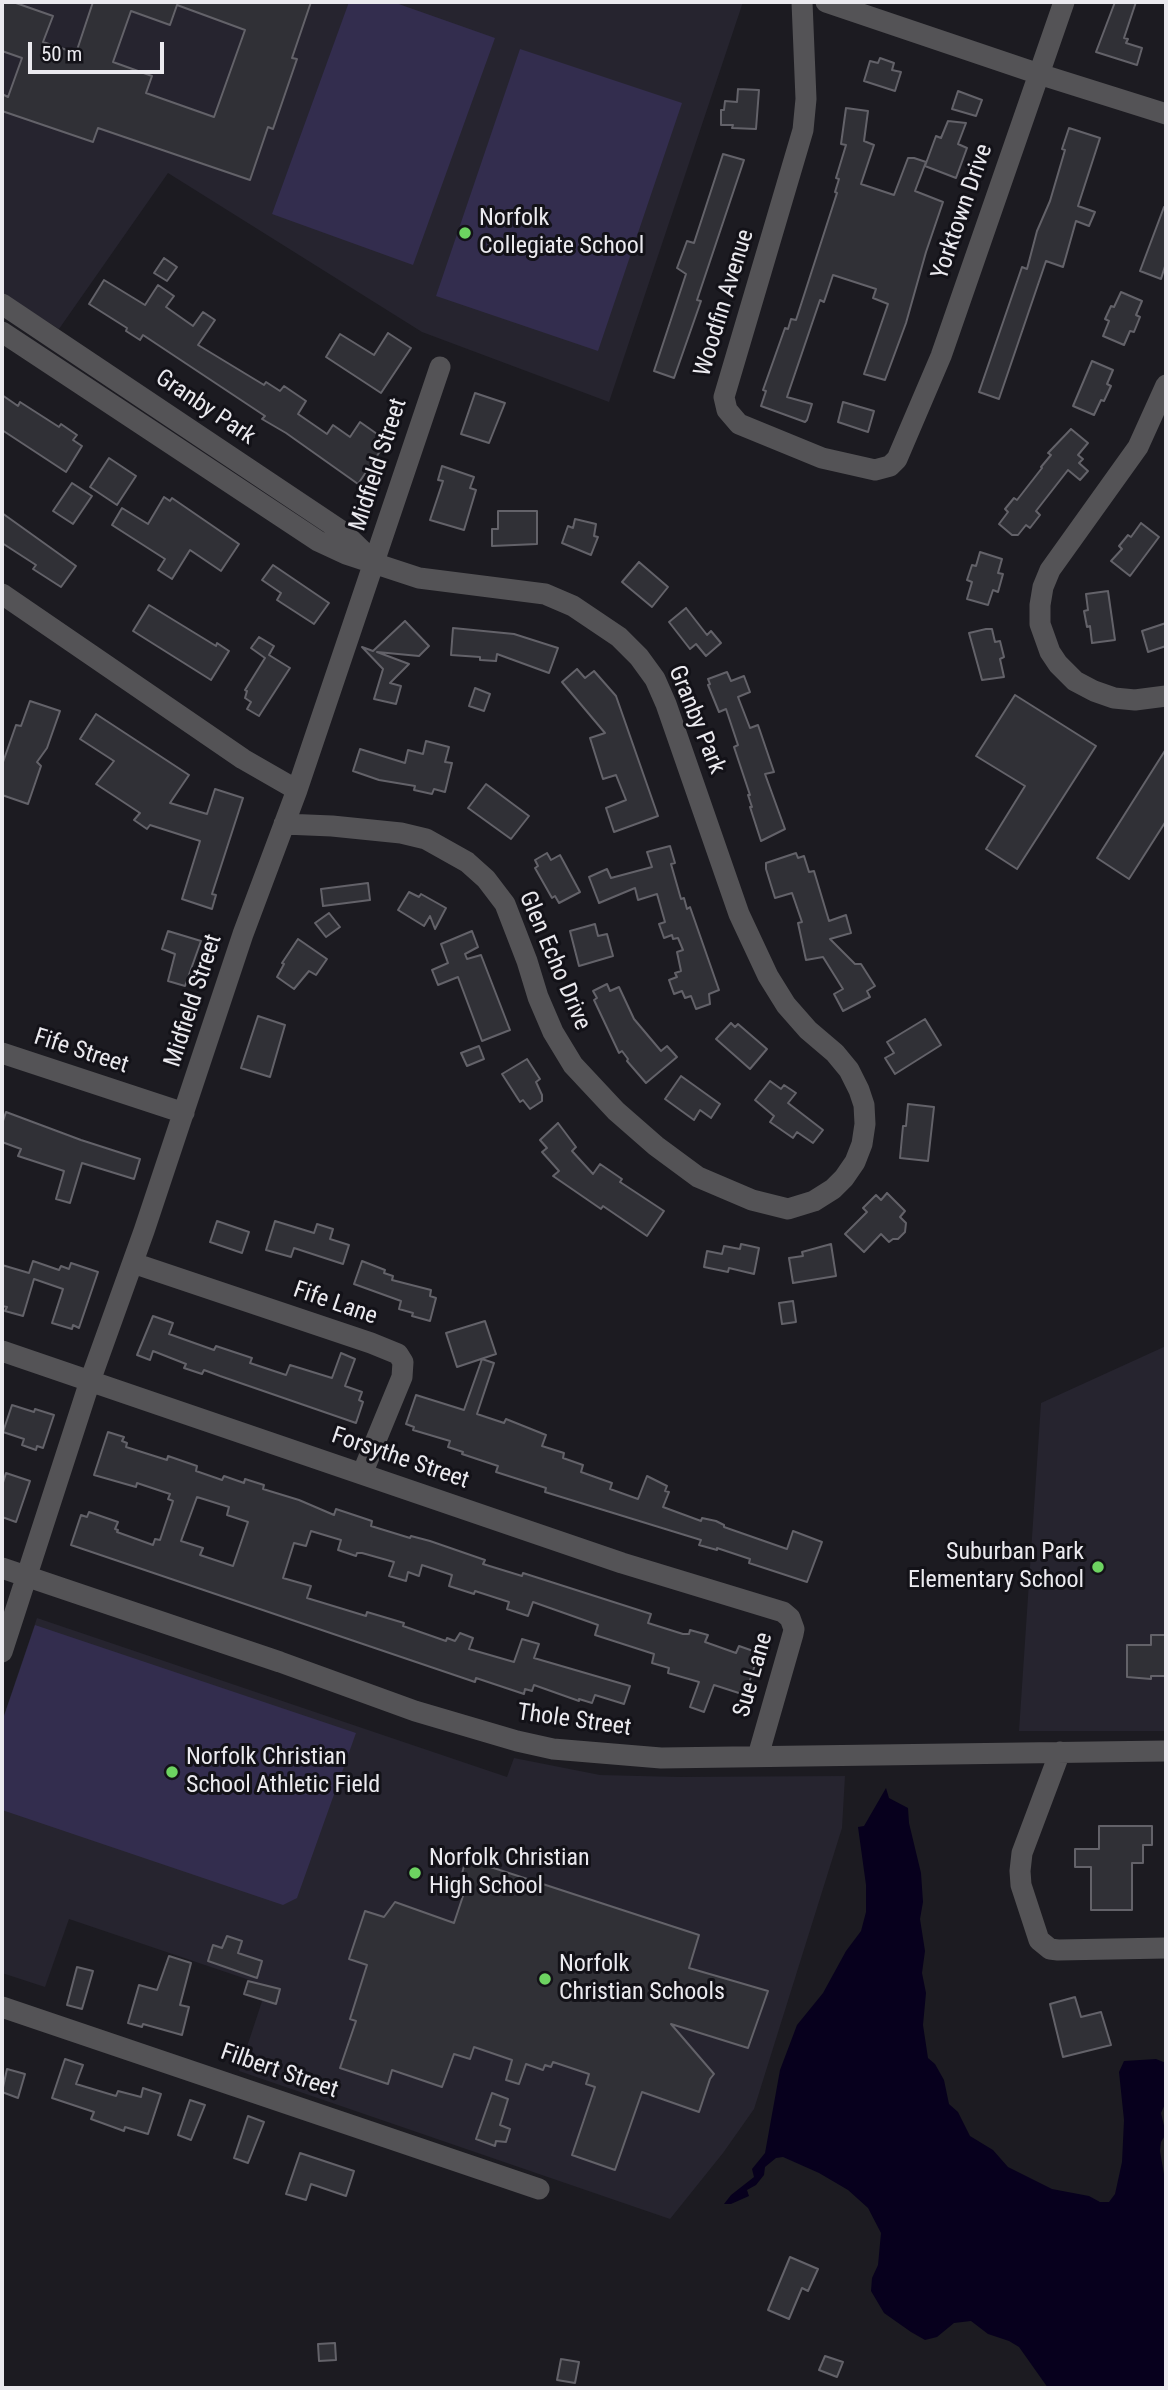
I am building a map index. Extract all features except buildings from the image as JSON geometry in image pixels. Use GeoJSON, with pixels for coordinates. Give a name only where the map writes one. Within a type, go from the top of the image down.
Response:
{"type":"FeatureCollection","features":[{"type":"Feature","properties":{"kind":"street","name":"Woodfin Avenue"},"geometry":{"type":"LineString","coordinates":[[802,2],[806,99],[803,130],[725,390],[727,410],[739,424],[822,458],[874,470],[890,466],[897,459],[906,436]]}},
{"type":"Feature","properties":{"kind":"street"},"geometry":{"type":"LineString","coordinates":[[826,2],[1166,114]]}},
{"type":"Feature","properties":{"kind":"street","name":"Yorktown Drive"},"geometry":{"type":"LineString","coordinates":[[906,436],[941,356],[1064,2]]}},
{"type":"Feature","properties":{"kind":"street","name":"Granby Park"},"geometry":{"type":"LineString","coordinates":[[2,304],[343,532],[374,562]]}},
{"type":"Feature","properties":{"kind":"street","name":"Granby Park"},"geometry":{"type":"LineString","coordinates":[[2,332],[318,541],[346,554],[419,578],[545,594],[573,606],[599,622],[639,657],[655,679],[699,799]]}},
{"type":"Feature","properties":{"kind":"street","name":"Midfield Street"},"geometry":{"type":"LineString","coordinates":[[2,1653],[90,1381],[184,1114],[243,933],[297,790],[440,367]]}},
{"type":"Feature","properties":{"kind":"street"},"geometry":{"type":"LineString","coordinates":[[1166,385],[1138,447],[1050,570],[1040,605],[1040,624],[1050,652],[1075,681],[1114,698],[1143,700],[1166,696]]}},
{"type":"Feature","properties":{"kind":"street"},"geometry":{"type":"LineString","coordinates":[[2,594],[243,759],[297,790]]}},
{"type":"Feature","properties":{"kind":"street","name":"Glen Echo Drive"},"geometry":{"type":"LineString","coordinates":[[284,824],[401,833],[426,839],[467,862],[486,879],[505,904],[538,998],[573,1065],[586,1081],[656,1146],[698,1177],[752,1200],[788,1209],[814,1201],[834,1189],[845,1178],[862,1144],[864,1105],[849,1070],[786,1005],[768,976],[739,914],[699,799]]}},
{"type":"Feature","properties":{"kind":"street","name":"Fife Street"},"geometry":{"type":"LineString","coordinates":[[2,1053],[184,1114]]}},
{"type":"Feature","properties":{"kind":"street","name":"Fife Lane"},"geometry":{"type":"LineString","coordinates":[[133,1263],[398,1354],[403,1362],[402,1377],[362,1474]]}},
{"type":"Feature","properties":{"kind":"street","name":"Forsythe Street"},"geometry":{"type":"LineString","coordinates":[[2,1351],[622,1563],[783,1612]]}},
{"type":"Feature","properties":{"kind":"street","name":"Thole Street"},"geometry":{"type":"LineString","coordinates":[[2,1568],[280,1662],[415,1712],[554,1749],[661,1758],[1166,1751]]}},
{"type":"Feature","properties":{"kind":"street","name":"Sue Lane"},"geometry":{"type":"LineString","coordinates":[[758,1756],[794,1629],[790,1618],[783,1612]]}},
{"type":"Feature","properties":{"kind":"street"},"geometry":{"type":"LineString","coordinates":[[1060,1752],[1022,1853],[1021,1885],[1039,1940],[1050,1949],[1058,1950],[1166,1948]]}},
{"type":"Feature","properties":{"kind":"street","name":"Filbert Street"},"geometry":{"type":"LineString","coordinates":[[2,2007],[539,2189]]}},
{"type":"Feature","properties":{"kind":"shaded area","name":"Norfolk Collegiate School"},"geometry":{"type":"Polygon","coordinates":[[[2,2],[743,2],[609,402],[422,332],[168,173],[59,329],[2,293],[2,2]]]}},
{"type":"Feature","properties":{"kind":"shaded area"},"geometry":{"type":"Polygon","coordinates":[[[349,2],[393,2],[495,38],[413,265],[272,214],[349,2]]]}},
{"type":"Feature","properties":{"kind":"shaded area"},"geometry":{"type":"Polygon","coordinates":[[[520,49],[682,103],[598,351],[436,296],[520,49]]]}},
{"type":"Feature","properties":{"kind":"shaded area","name":"Suburban Park Elementary School"},"geometry":{"type":"Polygon","coordinates":[[[1166,1346],[1166,1731],[1019,1731],[1041,1403],[1166,1346]]]}},
{"type":"Feature","properties":{"kind":"shaded area","name":"Norfolk Christian High School"},"geometry":{"type":"Polygon","coordinates":[[[37,1618],[507,1777],[514,1758],[600,1775],[845,1776],[842,1828],[754,2109],[670,2219],[239,2071],[267,1986],[69,1919],[45,1987],[2,1973],[2,1721],[37,1618]]]}},
{"type":"Feature","properties":{"kind":"shaded area","name":"Norfolk Christian School Athletic Field"},"geometry":{"type":"Polygon","coordinates":[[[35,1625],[356,1733],[297,1898],[283,1905],[2,1810],[2,1722],[35,1625]]]}},
{"type":"Feature","properties":{"kind":"shaded area"},"geometry":{"type":"Polygon","coordinates":[[[886,1788],[889,1798],[908,1808],[921,1873],[923,1902],[920,1919],[925,1951],[922,1973],[926,1993],[923,2025],[928,2058],[935,2064],[944,2080],[949,2104],[958,2112],[970,2136],[993,2150],[1008,2167],[1052,2189],[1109,2202],[1115,2194],[1122,2162],[1124,2120],[1119,2072],[1124,2061],[1156,2059],[1166,2063],[1166,2102],[1161,2113],[1166,2134],[1160,2151],[1166,2186],[1166,2388],[1048,2388],[1019,2347],[988,2334],[971,2321],[954,2323],[937,2337],[925,2340],[911,2332],[884,2313],[871,2291],[872,2278],[878,2265],[881,2233],[868,2208],[848,2190],[783,2157],[776,2158],[765,2167],[764,2175],[756,2185],[747,2190],[749,2196],[731,2204],[724,2204],[754,2177],[752,2169],[765,2153],[780,2070],[797,2025],[823,1993],[846,1951],[861,1931],[866,1912],[866,1885],[858,1827],[864,1826],[886,1788]]]}},
{"type":"Feature","properties":{"kind":"place","name":"Norfolk Collegiate School"},"geometry":{"type":"Point","coordinates":[465,233]}},
{"type":"Feature","properties":{"kind":"place","name":"Suburban Park Elementary School"},"geometry":{"type":"Point","coordinates":[1098,1567]}},
{"type":"Feature","properties":{"kind":"place","name":"Norfolk Christian School Athletic Field"},"geometry":{"type":"Point","coordinates":[172,1772]}},
{"type":"Feature","properties":{"kind":"place","name":"Norfolk Christian High School"},"geometry":{"type":"Point","coordinates":[415,1873]}},
{"type":"Feature","properties":{"kind":"place","name":"Norfolk Christian Schools"},"geometry":{"type":"Point","coordinates":[545,1979]}}]}
